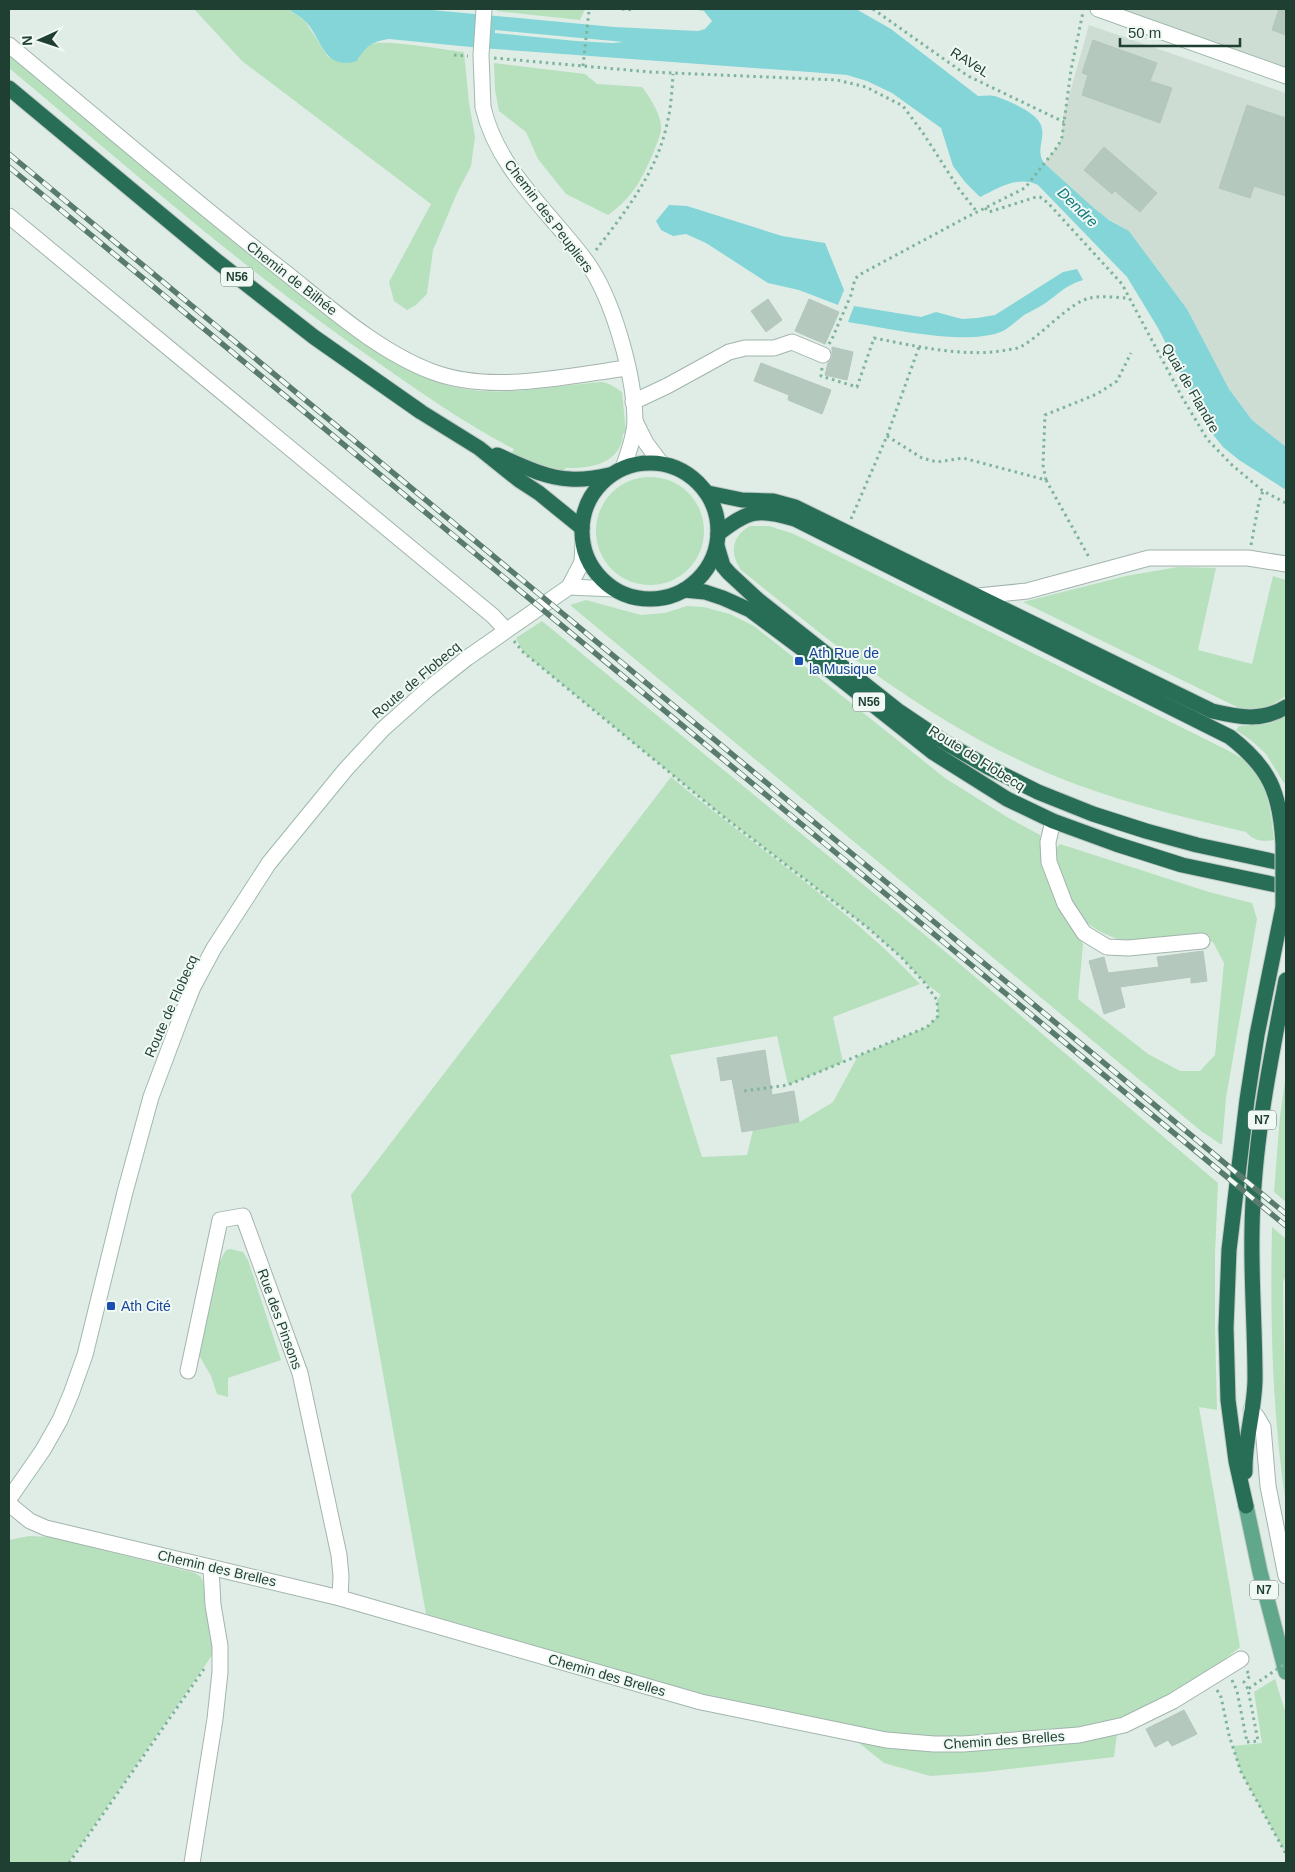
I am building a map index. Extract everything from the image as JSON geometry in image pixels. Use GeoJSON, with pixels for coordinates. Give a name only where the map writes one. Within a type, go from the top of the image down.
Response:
{"type":"FeatureCollection","features":[{"type":"Feature","properties":{"kind":"highway","name":"N56"},"geometry":{"type":"LineString","coordinates":[[9,88],[218,262],[314,337],[421,412],[479,448],[545,497],[582,535],[589,561],[599,577],[614,589],[642,599],[671,596],[696,582],[712,560],[718,540],[718,519],[708,493],[697,480],[686,472],[661,463],[648,462],[586,479],[569,479],[548,475],[479,448]]}},
{"type":"Feature","properties":{"kind":"highway"},"geometry":{"type":"LineString","coordinates":[[582,535],[584,512],[590,498],[598,486],[616,472]]}},
{"type":"Feature","properties":{"kind":"highway"},"geometry":{"type":"LineString","coordinates":[[708,493],[742,500],[782,503],[795,507],[1212,711],[1235,717],[1254,718],[1268,716],[1286,707]]}},
{"type":"Feature","properties":{"kind":"highway"},"geometry":{"type":"LineString","coordinates":[[718,540],[746,514],[762,512],[795,519],[1230,737],[1256,759],[1267,775],[1278,806],[1283,843],[1285,898],[1250,1081],[1228,1260],[1226,1328],[1228,1400],[1236,1461],[1246,1506]]}},
{"type":"Feature","properties":{"kind":"highway","name":"Route de Flobecq"},"geometry":{"type":"LineString","coordinates":[[718,540],[724,566],[757,599],[897,710],[946,743],[1038,792],[1093,814],[1197,845],[1286,864]]}},
{"type":"Feature","properties":{"kind":"highway","name":"Route de Flobecq"},"geometry":{"type":"LineString","coordinates":[[684,590],[705,592],[750,610],[813,657],[934,753],[1007,799],[1053,821],[1182,865],[1286,887]]}},
{"type":"Feature","properties":{"kind":"highway","name":"N7"},"geometry":{"type":"LineString","coordinates":[[1246,1506],[1244,1458],[1255,1381],[1252,1230],[1256,1176],[1269,1064],[1286,980]]}},
{"type":"Feature","properties":{"kind":"highway"},"geometry":{"type":"LineString","coordinates":[[1269,1064],[1286,1028]]}},
{"type":"Feature","properties":{"kind":"main road","name":"N7"},"geometry":{"type":"LineString","coordinates":[[1246,1506],[1260,1572],[1286,1672]]}},
{"type":"Feature","properties":{"kind":"street","name":"Chemin des Peupliers"},"geometry":{"type":"LineString","coordinates":[[484,9],[481,55],[483,107],[492,138],[505,160],[586,262],[611,307],[627,368],[635,421],[630,445],[616,472]]}},
{"type":"Feature","properties":{"kind":"street"},"geometry":{"type":"LineString","coordinates":[[1098,9],[1286,76]]}},
{"type":"Feature","properties":{"kind":"street","name":"Chemin de Bilhée"},"geometry":{"type":"LineString","coordinates":[[9,44],[239,236],[332,310],[405,359],[433,372],[488,382],[534,380],[627,368]]}},
{"type":"Feature","properties":{"kind":"street"},"geometry":{"type":"LineString","coordinates":[[9,216],[493,616],[506,630]]}},
{"type":"Feature","properties":{"kind":"street"},"geometry":{"type":"LineString","coordinates":[[633,402],[667,386],[729,352],[745,348],[774,348],[792,342],[823,355]]}},
{"type":"Feature","properties":{"kind":"street","name":"Chemin des Peupliers"},"geometry":{"type":"LineString","coordinates":[[635,421],[646,443],[661,463]]}},
{"type":"Feature","properties":{"kind":"street","name":"Route de Flobecq"},"geometry":{"type":"LineString","coordinates":[[9,1499],[43,1450],[60,1420],[71,1394],[85,1355],[125,1192],[151,1097],[193,987],[214,948],[269,863],[339,777],[383,729],[467,658],[569,587],[582,562],[582,535]]}},
{"type":"Feature","properties":{"kind":"street"},"geometry":{"type":"LineString","coordinates":[[978,596],[1028,592],[1148,558],[1248,558],[1286,564]]}},
{"type":"Feature","properties":{"kind":"street"},"geometry":{"type":"LineString","coordinates":[[569,587],[614,589]]}},
{"type":"Feature","properties":{"kind":"street"},"geometry":{"type":"LineString","coordinates":[[1053,821],[1048,842],[1049,862],[1065,904],[1084,933],[1107,947],[1128,948],[1202,942]]}},
{"type":"Feature","properties":{"kind":"street","name":"Rue des Pinsons"},"geometry":{"type":"LineString","coordinates":[[188,1371],[220,1220],[243,1216],[300,1373],[339,1555],[340,1598]]}},
{"type":"Feature","properties":{"kind":"street"},"geometry":{"type":"LineString","coordinates":[[1251,1410],[1258,1417],[1262,1427],[1268,1486],[1286,1576]]}},
{"type":"Feature","properties":{"kind":"street","name":"Chemin des Brelles"},"geometry":{"type":"LineString","coordinates":[[9,1504],[30,1521],[46,1528],[340,1598],[701,1702],[886,1740],[934,1744],[963,1744],[1079,1735],[1124,1725],[1173,1701],[1227,1668],[1244,1664]]}},
{"type":"Feature","properties":{"kind":"street"},"geometry":{"type":"LineString","coordinates":[[192,1863],[219,1691],[220,1646],[213,1604],[211,1568]]}},
{"type":"Feature","properties":{"kind":"path"},"geometry":{"type":"LineString","coordinates":[[584,66],[586,20],[589,11],[592,9]]}},
{"type":"Feature","properties":{"kind":"path"},"geometry":{"type":"LineString","coordinates":[[622,9],[634,10]]}},
{"type":"Feature","properties":{"kind":"path","name":"RAVeL"},"geometry":{"type":"LineString","coordinates":[[873,9],[975,80],[1064,122]]}},
{"type":"Feature","properties":{"kind":"path"},"geometry":{"type":"LineString","coordinates":[[1084,9],[1078,32],[1064,130],[1058,146],[1025,188],[859,275],[832,339],[826,346],[821,376],[857,387],[874,338],[956,352],[994,352],[1020,347],[1062,315],[1090,298],[1129,298]]}},
{"type":"Feature","properties":{"kind":"path"},"geometry":{"type":"LineString","coordinates":[[454,55],[474,57]]}},
{"type":"Feature","properties":{"kind":"path"},"geometry":{"type":"LineString","coordinates":[[484,58],[673,74],[837,80],[866,87],[903,106],[959,189],[977,212]]}},
{"type":"Feature","properties":{"kind":"path"},"geometry":{"type":"LineString","coordinates":[[586,262],[628,208],[652,167],[667,124],[673,74]]}},
{"type":"Feature","properties":{"kind":"path","name":"Quai de Flandre"},"geometry":{"type":"LineString","coordinates":[[987,207],[989,212],[1030,198],[1040,197],[1122,284],[1182,397],[1207,439],[1232,465],[1263,491],[1286,503]]}},
{"type":"Feature","properties":{"kind":"path"},"geometry":{"type":"LineString","coordinates":[[846,531],[887,436],[919,347]]}},
{"type":"Feature","properties":{"kind":"path"},"geometry":{"type":"LineString","coordinates":[[1098,572],[1046,480],[1043,465],[1045,416],[1097,394],[1117,381],[1131,353]]}},
{"type":"Feature","properties":{"kind":"path"},"geometry":{"type":"LineString","coordinates":[[887,436],[922,458],[937,462],[963,458],[1046,480]]}},
{"type":"Feature","properties":{"kind":"path"},"geometry":{"type":"LineString","coordinates":[[1248,558],[1259,502],[1263,491]]}},
{"type":"Feature","properties":{"kind":"path"},"geometry":{"type":"LineString","coordinates":[[506,630],[523,652],[614,727],[724,817],[867,927],[901,957],[924,982],[937,1000],[938,1016],[928,1027],[788,1085],[744,1091]]}},
{"type":"Feature","properties":{"kind":"path"},"geometry":{"type":"LineString","coordinates":[[69,1863],[220,1646]]}},
{"type":"Feature","properties":{"kind":"path"},"geometry":{"type":"LineString","coordinates":[[1248,1689],[1286,1663]]}},
{"type":"Feature","properties":{"kind":"path"},"geometry":{"type":"LineString","coordinates":[[1227,1668],[1237,1691],[1247,1742],[1258,1741],[1248,1689],[1244,1682],[1250,1676],[1244,1664]]}},
{"type":"Feature","properties":{"kind":"path"},"geometry":{"type":"LineString","coordinates":[[1211,1678],[1221,1697],[1229,1735],[1241,1772],[1286,1854]]}},
{"type":"Feature","properties":{"kind":"shaded area"},"geometry":{"type":"Polygon","coordinates":[[[1098,9],[1286,9],[1286,76],[1098,9]]]}},
{"type":"Feature","properties":{"kind":"shaded area"},"geometry":{"type":"Polygon","coordinates":[[[1089,25],[1286,93],[1286,447],[1252,420],[1229,389],[1187,309],[1129,231],[1100,214],[1044,163],[1058,146],[1062,137],[1063,117],[1089,25]]]}},
{"type":"Feature","properties":{"kind":"green space"},"geometry":{"type":"Polygon","coordinates":[[[194,9],[288,9],[305,21],[328,57],[357,61],[367,47],[379,43],[464,52],[469,103],[475,137],[471,166],[457,193],[433,250],[427,294],[416,305],[407,310],[394,301],[389,282],[431,204],[242,61],[194,9]]]}},
{"type":"Feature","properties":{"kind":"green space"},"geometry":{"type":"Polygon","coordinates":[[[497,9],[585,9],[580,20],[497,11],[497,9]]]}},
{"type":"Feature","properties":{"kind":"green space"},"geometry":{"type":"Polygon","coordinates":[[[9,52],[403,365],[415,372],[437,382],[477,391],[519,391],[601,382],[617,388],[622,392],[626,432],[623,434],[621,444],[616,452],[602,463],[593,466],[565,468],[565,471],[534,463],[512,453],[514,449],[412,387],[331,330],[237,257],[9,68],[9,52]]]}},
{"type":"Feature","properties":{"kind":"green space"},"geometry":{"type":"Polygon","coordinates":[[[494,63],[585,74],[597,84],[642,87],[659,115],[661,131],[641,179],[631,194],[617,208],[608,215],[566,194],[538,159],[526,132],[499,111],[495,90],[494,63]]]}},
{"type":"Feature","properties":{"kind":"green space"},"geometry":{"type":"Polygon","coordinates":[[[650,477],[671,481],[688,493],[700,510],[704,531],[700,552],[688,569],[671,581],[650,585],[629,581],[612,569],[600,552],[596,531],[600,510],[612,493],[629,481],[650,477]]]}},
{"type":"Feature","properties":{"kind":"green space"},"geometry":{"type":"Polygon","coordinates":[[[750,526],[769,526],[794,534],[1239,757],[1250,765],[1261,781],[1268,801],[1274,840],[1258,840],[1246,832],[1159,811],[1074,783],[1019,760],[945,720],[840,648],[741,570],[735,557],[734,545],[739,535],[750,526]]]}},
{"type":"Feature","properties":{"kind":"green space"},"geometry":{"type":"Polygon","coordinates":[[[1178,567],[1216,568],[1198,650],[1252,664],[1273,576],[1286,580],[1286,696],[1266,708],[1241,709],[1023,602],[1126,576],[1178,567]]]}},
{"type":"Feature","properties":{"kind":"green space"},"geometry":{"type":"Polygon","coordinates":[[[586,600],[641,615],[665,613],[687,606],[704,607],[730,614],[754,626],[945,778],[1007,817],[1040,835],[1045,862],[1083,944],[1078,999],[1148,1054],[1180,1071],[1200,1071],[1215,1055],[1224,963],[1213,942],[1192,938],[1126,941],[1097,930],[1078,913],[1070,902],[1059,877],[1054,850],[1060,844],[1209,892],[1252,903],[1257,919],[1226,1098],[1222,1145],[1201,1131],[570,605],[586,600]]]}},
{"type":"Feature","properties":{"kind":"green space"},"geometry":{"type":"Polygon","coordinates":[[[542,621],[948,954],[1218,1183],[1215,1255],[1217,1410],[1199,1407],[1240,1647],[1173,1701],[1118,1726],[1114,1757],[984,1772],[930,1776],[884,1763],[844,1731],[706,1696],[426,1614],[351,1195],[671,777],[831,902],[862,928],[920,984],[833,1017],[843,1062],[788,1085],[777,1036],[670,1055],[702,1157],[747,1155],[753,1130],[800,1122],[833,1102],[858,1056],[927,1027],[938,1016],[937,1000],[941,995],[924,982],[901,957],[867,927],[724,817],[523,652],[516,638],[542,621]]]}},
{"type":"Feature","properties":{"kind":"green space"},"geometry":{"type":"Polygon","coordinates":[[[1286,716],[1286,782],[1284,783],[1266,754],[1236,730],[1239,726],[1272,723],[1286,716]]]}},
{"type":"Feature","properties":{"kind":"green space"},"geometry":{"type":"Polygon","coordinates":[[[1286,1074],[1286,1202],[1274,1192],[1280,1116],[1286,1074]]]}},
{"type":"Feature","properties":{"kind":"green space"},"geometry":{"type":"Polygon","coordinates":[[[1272,1227],[1286,1239],[1286,1275],[1283,1282],[1286,1504],[1281,1470],[1273,1366],[1272,1227]]]}},
{"type":"Feature","properties":{"kind":"green space"},"geometry":{"type":"Polygon","coordinates":[[[231,1249],[243,1252],[248,1260],[281,1360],[228,1378],[228,1397],[217,1394],[211,1376],[199,1355],[219,1263],[226,1250],[231,1249]]]}},
{"type":"Feature","properties":{"kind":"green space"},"geometry":{"type":"Polygon","coordinates":[[[29,1536],[50,1537],[195,1573],[201,1577],[205,1587],[215,1651],[68,1863],[9,1863],[9,1540],[29,1536]]]}},
{"type":"Feature","properties":{"kind":"green space"},"geometry":{"type":"Polygon","coordinates":[[[1275,1679],[1286,1714],[1286,1854],[1241,1772],[1233,1746],[1262,1743],[1254,1692],[1275,1679]]]}},
{"type":"Feature","properties":{"kind":"water","name":"Dendre"},"geometry":{"type":"Polygon","coordinates":[[[288,9],[421,9],[614,27],[698,31],[705,29],[712,21],[704,11],[691,9],[856,9],[891,29],[978,96],[992,96],[1006,100],[1028,111],[1038,120],[1042,130],[1040,153],[1044,163],[1095,209],[1109,220],[1129,231],[1187,309],[1229,389],[1252,420],[1286,447],[1286,490],[1239,460],[1223,447],[1211,432],[1158,328],[1127,277],[1038,185],[1031,182],[1016,182],[980,197],[953,166],[941,128],[892,93],[867,81],[847,75],[481,48],[389,39],[370,46],[357,61],[345,63],[330,57],[304,20],[288,9]],[[495,30],[495,33],[576,41],[624,42],[495,30]]]}},
{"type":"Feature","properties":{"kind":"water"},"geometry":{"type":"Polygon","coordinates":[[[669,205],[687,206],[782,236],[825,243],[844,290],[838,305],[799,290],[768,283],[706,243],[686,234],[673,236],[661,230],[656,221],[669,205]]]}},
{"type":"Feature","properties":{"kind":"water"},"geometry":{"type":"Polygon","coordinates":[[[1077,269],[1083,280],[1066,288],[1003,331],[988,335],[949,337],[927,335],[848,322],[854,306],[921,317],[936,312],[962,319],[995,315],[1063,272],[1077,269]]]}},
{"type":"Feature","properties":{"kind":"building"},"geometry":{"type":"Polygon","coordinates":[[[1279,9],[1286,9],[1286,35],[1272,30],[1279,9]]]}},
{"type":"Feature","properties":{"kind":"building"},"geometry":{"type":"Polygon","coordinates":[[[1093,40],[1157,63],[1150,81],[1172,88],[1160,123],[1082,95],[1088,75],[1082,73],[1093,40]]]}},
{"type":"Feature","properties":{"kind":"building"},"geometry":{"type":"Polygon","coordinates":[[[1247,105],[1286,118],[1286,196],[1254,186],[1250,198],[1219,188],[1247,105]]]}},
{"type":"Feature","properties":{"kind":"building"},"geometry":{"type":"Polygon","coordinates":[[[1104,147],[1157,193],[1140,212],[1115,191],[1112,194],[1084,170],[1104,147]]]}},
{"type":"Feature","properties":{"kind":"building"},"geometry":{"type":"Polygon","coordinates":[[[768,299],[782,320],[766,332],[751,311],[768,299]]]}},
{"type":"Feature","properties":{"kind":"building"},"geometry":{"type":"Polygon","coordinates":[[[809,299],[839,312],[825,344],[795,331],[809,299]]]}},
{"type":"Feature","properties":{"kind":"building"},"geometry":{"type":"Polygon","coordinates":[[[832,347],[853,352],[847,380],[825,375],[828,363],[832,358],[832,347]]]}},
{"type":"Feature","properties":{"kind":"building"},"geometry":{"type":"Polygon","coordinates":[[[761,363],[831,390],[822,414],[788,400],[789,395],[754,381],[761,363]]]}},
{"type":"Feature","properties":{"kind":"building"},"geometry":{"type":"Polygon","coordinates":[[[1203,951],[1207,981],[1191,983],[1191,977],[1120,987],[1125,1007],[1104,1014],[1089,961],[1104,957],[1108,973],[1159,967],[1157,957],[1203,951]]]}},
{"type":"Feature","properties":{"kind":"building"},"geometry":{"type":"Polygon","coordinates":[[[765,1050],[772,1095],[794,1091],[799,1122],[742,1132],[732,1079],[721,1081],[717,1058],[765,1050]]]}},
{"type":"Feature","properties":{"kind":"building"},"geometry":{"type":"Polygon","coordinates":[[[1184,1710],[1197,1734],[1172,1746],[1168,1740],[1155,1747],[1146,1729],[1184,1710]]]}},
{"type":"Feature","properties":{"kind":"railway"},"geometry":{"type":"LineString","coordinates":[[9,154],[1286,1214]]}},
{"type":"Feature","properties":{"kind":"railway"},"geometry":{"type":"LineString","coordinates":[[9,167],[1286,1226]]}},
{"type":"Feature","properties":{"kind":"place","name":"Ath Rue de la Musique"},"geometry":{"type":"Point","coordinates":[799,661]}},
{"type":"Feature","properties":{"kind":"place","name":"Ath Cité"},"geometry":{"type":"Point","coordinates":[111,1306]}}]}
